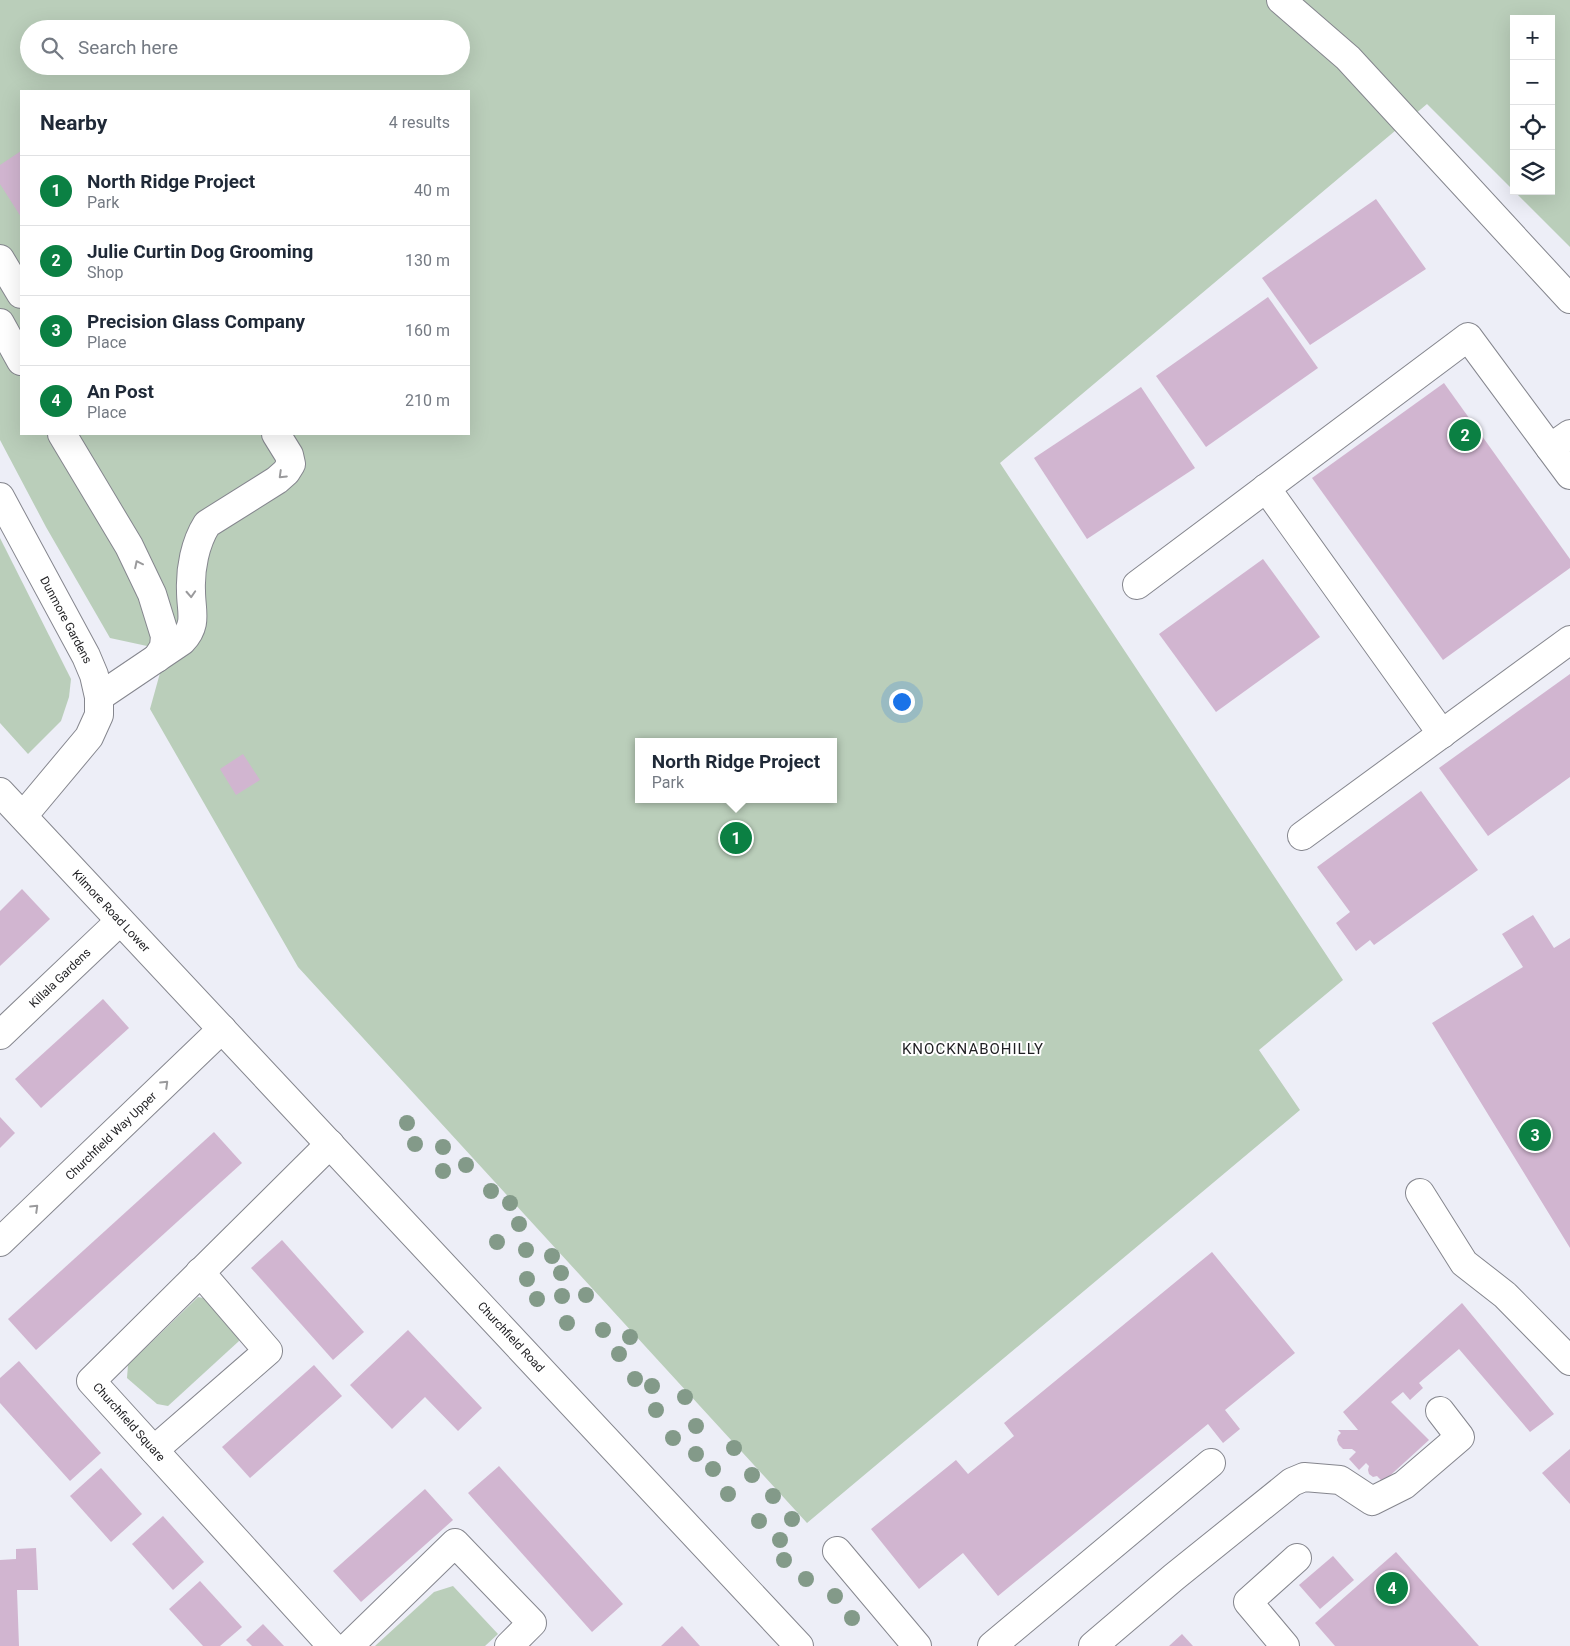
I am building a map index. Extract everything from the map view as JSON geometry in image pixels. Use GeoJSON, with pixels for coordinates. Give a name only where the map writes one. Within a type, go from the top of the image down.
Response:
{"type":"FeatureCollection","features":[{"type":"Feature","properties":{"kind":"street"},"geometry":{"type":"LineString","coordinates":[[1281,0],[1348,58],[1570,299]]}},
{"type":"Feature","properties":{"kind":"street"},"geometry":{"type":"LineString","coordinates":[[0,259],[20,292]]}},
{"type":"Feature","properties":{"kind":"street"},"geometry":{"type":"LineString","coordinates":[[0,323],[20,359]]}},
{"type":"Feature","properties":{"kind":"street"},"geometry":{"type":"LineString","coordinates":[[1137,585],[1468,337],[1560,441],[1570,475]]}},
{"type":"Feature","properties":{"kind":"street"},"geometry":{"type":"LineString","coordinates":[[63,435],[129,546],[152,594],[165,636],[164,646],[157,658]]}},
{"type":"Feature","properties":{"kind":"street"},"geometry":{"type":"LineString","coordinates":[[99,697],[182,642],[189,634],[193,612],[190,590],[196,547],[207,524],[277,480],[286,472],[291,464],[289,454],[277,435]]}},
{"type":"Feature","properties":{"kind":"street"},"geometry":{"type":"LineString","coordinates":[[1266,488],[1442,734]]}},
{"type":"Feature","properties":{"kind":"street","name":"Dunmore Gardens"},"geometry":{"type":"LineString","coordinates":[[0,497],[86,656],[94,675],[99,697],[99,715],[89,737],[23,816]]}},
{"type":"Feature","properties":{"kind":"street"},"geometry":{"type":"LineString","coordinates":[[1302,836],[1570,640]]}},
{"type":"Feature","properties":{"kind":"street","name":"Kilmore Road Lower"},"geometry":{"type":"LineString","coordinates":[[0,792],[222,1029]]}},
{"type":"Feature","properties":{"kind":"street","name":"Killala Gardens"},"geometry":{"type":"LineString","coordinates":[[0,1035],[120,921]]}},
{"type":"Feature","properties":{"kind":"street","name":"Churchfield Road"},"geometry":{"type":"LineString","coordinates":[[222,1029],[800,1646]]}},
{"type":"Feature","properties":{"kind":"street","name":"Churchfield Way Upper"},"geometry":{"type":"LineString","coordinates":[[0,1242],[222,1029]]}},
{"type":"Feature","properties":{"kind":"street","name":"Churchfield Square"},"geometry":{"type":"LineString","coordinates":[[330,1144],[90,1380],[332,1646]]}},
{"type":"Feature","properties":{"kind":"street"},"geometry":{"type":"LineString","coordinates":[[1420,1193],[1464,1263],[1505,1295],[1570,1361]]}},
{"type":"Feature","properties":{"kind":"street"},"geometry":{"type":"LineString","coordinates":[[154,1450],[268,1351],[200,1272]]}},
{"type":"Feature","properties":{"kind":"street"},"geometry":{"type":"LineString","coordinates":[[1093,1646],[1174,1577],[1292,1482],[1304,1478],[1340,1480],[1372,1501],[1404,1485],[1460,1437],[1440,1411]]}},
{"type":"Feature","properties":{"kind":"street"},"geometry":{"type":"LineString","coordinates":[[992,1646],[1211,1463]]}},
{"type":"Feature","properties":{"kind":"street"},"geometry":{"type":"LineString","coordinates":[[349,1646],[455,1543],[532,1624],[509,1646]]}},
{"type":"Feature","properties":{"kind":"street"},"geometry":{"type":"LineString","coordinates":[[837,1551],[917,1646]]}},
{"type":"Feature","properties":{"kind":"street"},"geometry":{"type":"LineString","coordinates":[[1285,1646],[1248,1602],[1297,1558]]}},
{"type":"Feature","properties":{"kind":"green space"},"geometry":{"type":"Polygon","coordinates":[[[0,0],[1570,0],[1570,247],[1518,195],[1555,195],[1555,15],[1510,15],[1510,187],[1427,104],[1000,463],[1343,980],[1259,1050],[1300,1110],[807,1523],[298,967],[150,709],[160,673],[147,646],[110,638],[46,527],[0,440],[0,0]]]}},
{"type":"Feature","properties":{"kind":"green space"},"geometry":{"type":"Polygon","coordinates":[[[0,538],[71,679],[69,697],[61,721],[28,754],[0,723],[0,538]]]}},
{"type":"Feature","properties":{"kind":"green space"},"geometry":{"type":"Polygon","coordinates":[[[198,1297],[213,1300],[238,1331],[239,1341],[168,1406],[157,1404],[127,1378],[128,1365],[198,1297]]]}},
{"type":"Feature","properties":{"kind":"green space"},"geometry":{"type":"Polygon","coordinates":[[[453,1586],[498,1634],[485,1646],[375,1646],[434,1592],[453,1586]]]}},
{"type":"Feature","properties":{"kind":"building"},"geometry":{"type":"Polygon","coordinates":[[[20,152],[20,215],[0,184],[0,165],[20,152]]]}},
{"type":"Feature","properties":{"kind":"building"},"geometry":{"type":"Polygon","coordinates":[[[1376,199],[1426,269],[1310,345],[1262,278],[1376,199]]]}},
{"type":"Feature","properties":{"kind":"building"},"geometry":{"type":"Polygon","coordinates":[[[1268,297],[1318,368],[1206,447],[1156,376],[1268,297]]]}},
{"type":"Feature","properties":{"kind":"building"},"geometry":{"type":"Polygon","coordinates":[[[1444,383],[1570,559],[1570,568],[1443,660],[1312,478],[1444,383]]]}},
{"type":"Feature","properties":{"kind":"building"},"geometry":{"type":"Polygon","coordinates":[[[1141,387],[1195,468],[1087,539],[1034,458],[1141,387]]]}},
{"type":"Feature","properties":{"kind":"building"},"geometry":{"type":"Polygon","coordinates":[[[1263,559],[1320,637],[1216,712],[1159,634],[1263,559]]]}},
{"type":"Feature","properties":{"kind":"building"},"geometry":{"type":"Polygon","coordinates":[[[1570,674],[1570,777],[1488,836],[1439,768],[1570,674]]]}},
{"type":"Feature","properties":{"kind":"building"},"geometry":{"type":"Polygon","coordinates":[[[243,754],[260,780],[236,795],[220,769],[243,754]]]}},
{"type":"Feature","properties":{"kind":"building"},"geometry":{"type":"Polygon","coordinates":[[[1421,791],[1478,870],[1374,945],[1370,940],[1356,951],[1336,923],[1350,912],[1317,867],[1421,791]]]}},
{"type":"Feature","properties":{"kind":"building"},"geometry":{"type":"Polygon","coordinates":[[[22,889],[50,919],[0,966],[0,911],[22,889]]]}},
{"type":"Feature","properties":{"kind":"building"},"geometry":{"type":"Polygon","coordinates":[[[1533,915],[1554,948],[1570,938],[1570,1248],[1432,1023],[1523,967],[1502,934],[1533,915]]]}},
{"type":"Feature","properties":{"kind":"building"},"geometry":{"type":"Polygon","coordinates":[[[103,999],[129,1028],[41,1108],[15,1079],[103,999]]]}},
{"type":"Feature","properties":{"kind":"building"},"geometry":{"type":"Polygon","coordinates":[[[0,1117],[15,1133],[0,1148],[0,1117]]]}},
{"type":"Feature","properties":{"kind":"building"},"geometry":{"type":"Polygon","coordinates":[[[214,1132],[242,1163],[36,1350],[8,1319],[214,1132]]]}},
{"type":"Feature","properties":{"kind":"building"},"geometry":{"type":"Polygon","coordinates":[[[282,1240],[364,1332],[333,1360],[251,1268],[282,1240]]]}},
{"type":"Feature","properties":{"kind":"building"},"geometry":{"type":"Polygon","coordinates":[[[1212,1252],[1295,1353],[1225,1410],[1240,1429],[1223,1443],[1208,1424],[998,1596],[963,1553],[919,1589],[871,1529],[956,1460],[968,1474],[1014,1436],[1004,1423],[1212,1252]]]}},
{"type":"Feature","properties":{"kind":"building"},"geometry":{"type":"Polygon","coordinates":[[[1462,1303],[1554,1414],[1530,1432],[1459,1349],[1419,1383],[1423,1388],[1410,1400],[1403,1392],[1391,1402],[1429,1440],[1383,1482],[1377,1476],[1373,1477],[1369,1474],[1369,1466],[1366,1463],[1359,1470],[1349,1459],[1356,1452],[1352,1449],[1343,1449],[1337,1440],[1341,1433],[1338,1430],[1358,1430],[1343,1412],[1462,1303]]]}},
{"type":"Feature","properties":{"kind":"building"},"geometry":{"type":"Polygon","coordinates":[[[408,1330],[482,1408],[458,1431],[425,1397],[392,1429],[350,1385],[408,1330]]]}},
{"type":"Feature","properties":{"kind":"building"},"geometry":{"type":"Polygon","coordinates":[[[19,1361],[101,1453],[70,1481],[0,1403],[0,1378],[19,1361]]]}},
{"type":"Feature","properties":{"kind":"building"},"geometry":{"type":"Polygon","coordinates":[[[314,1365],[342,1396],[250,1478],[222,1447],[314,1365]]]}},
{"type":"Feature","properties":{"kind":"building"},"geometry":{"type":"Polygon","coordinates":[[[1570,1449],[1570,1504],[1542,1473],[1570,1449]]]}},
{"type":"Feature","properties":{"kind":"building"},"geometry":{"type":"Polygon","coordinates":[[[499,1466],[623,1604],[592,1632],[468,1493],[499,1466]]]}},
{"type":"Feature","properties":{"kind":"building"},"geometry":{"type":"Polygon","coordinates":[[[101,1468],[142,1514],[111,1542],[70,1496],[101,1468]]]}},
{"type":"Feature","properties":{"kind":"building"},"geometry":{"type":"Polygon","coordinates":[[[425,1489],[453,1520],[361,1602],[333,1571],[425,1489]]]}},
{"type":"Feature","properties":{"kind":"building"},"geometry":{"type":"Polygon","coordinates":[[[163,1516],[204,1562],[173,1590],[132,1544],[163,1516]]]}},
{"type":"Feature","properties":{"kind":"building"},"geometry":{"type":"Polygon","coordinates":[[[36,1548],[38,1590],[17,1590],[19,1646],[0,1646],[0,1560],[16,1559],[16,1549],[36,1548]]]}},
{"type":"Feature","properties":{"kind":"building"},"geometry":{"type":"Polygon","coordinates":[[[1396,1552],[1479,1646],[1335,1646],[1315,1623],[1396,1552]]]}},
{"type":"Feature","properties":{"kind":"building"},"geometry":{"type":"Polygon","coordinates":[[[1333,1556],[1354,1580],[1320,1609],[1299,1585],[1333,1556]]]}},
{"type":"Feature","properties":{"kind":"building"},"geometry":{"type":"Polygon","coordinates":[[[200,1581],[242,1627],[220,1646],[203,1646],[169,1609],[200,1581]]]}},
{"type":"Feature","properties":{"kind":"building"},"geometry":{"type":"Polygon","coordinates":[[[263,1624],[284,1646],[252,1646],[246,1640],[263,1624]]]}},
{"type":"Feature","properties":{"kind":"building"},"geometry":{"type":"Polygon","coordinates":[[[682,1626],[700,1646],[661,1646],[682,1626]]]}},
{"type":"Feature","properties":{"kind":"building"},"geometry":{"type":"Polygon","coordinates":[[[1182,1634],[1193,1646],[1169,1646],[1182,1634]]]}},
{"type":"Feature","properties":{"kind":"place","name":"Julie Curtin Dog Grooming"},"geometry":{"type":"Point","coordinates":[1465,435]}},
{"type":"Feature","properties":{"kind":"place","name":"North Ridge Project"},"geometry":{"type":"Point","coordinates":[736,838]}},
{"type":"Feature","properties":{"kind":"place","name":"Precision Glass Company"},"geometry":{"type":"Point","coordinates":[1535,1135]}},
{"type":"Feature","properties":{"kind":"place","name":"An Post"},"geometry":{"type":"Point","coordinates":[1392,1588]}},
{"type":"Feature","properties":{"kind":"district","name":"KNOCKNABOHILLY"},"geometry":{"type":"Point","coordinates":[973,1049]}}]}
